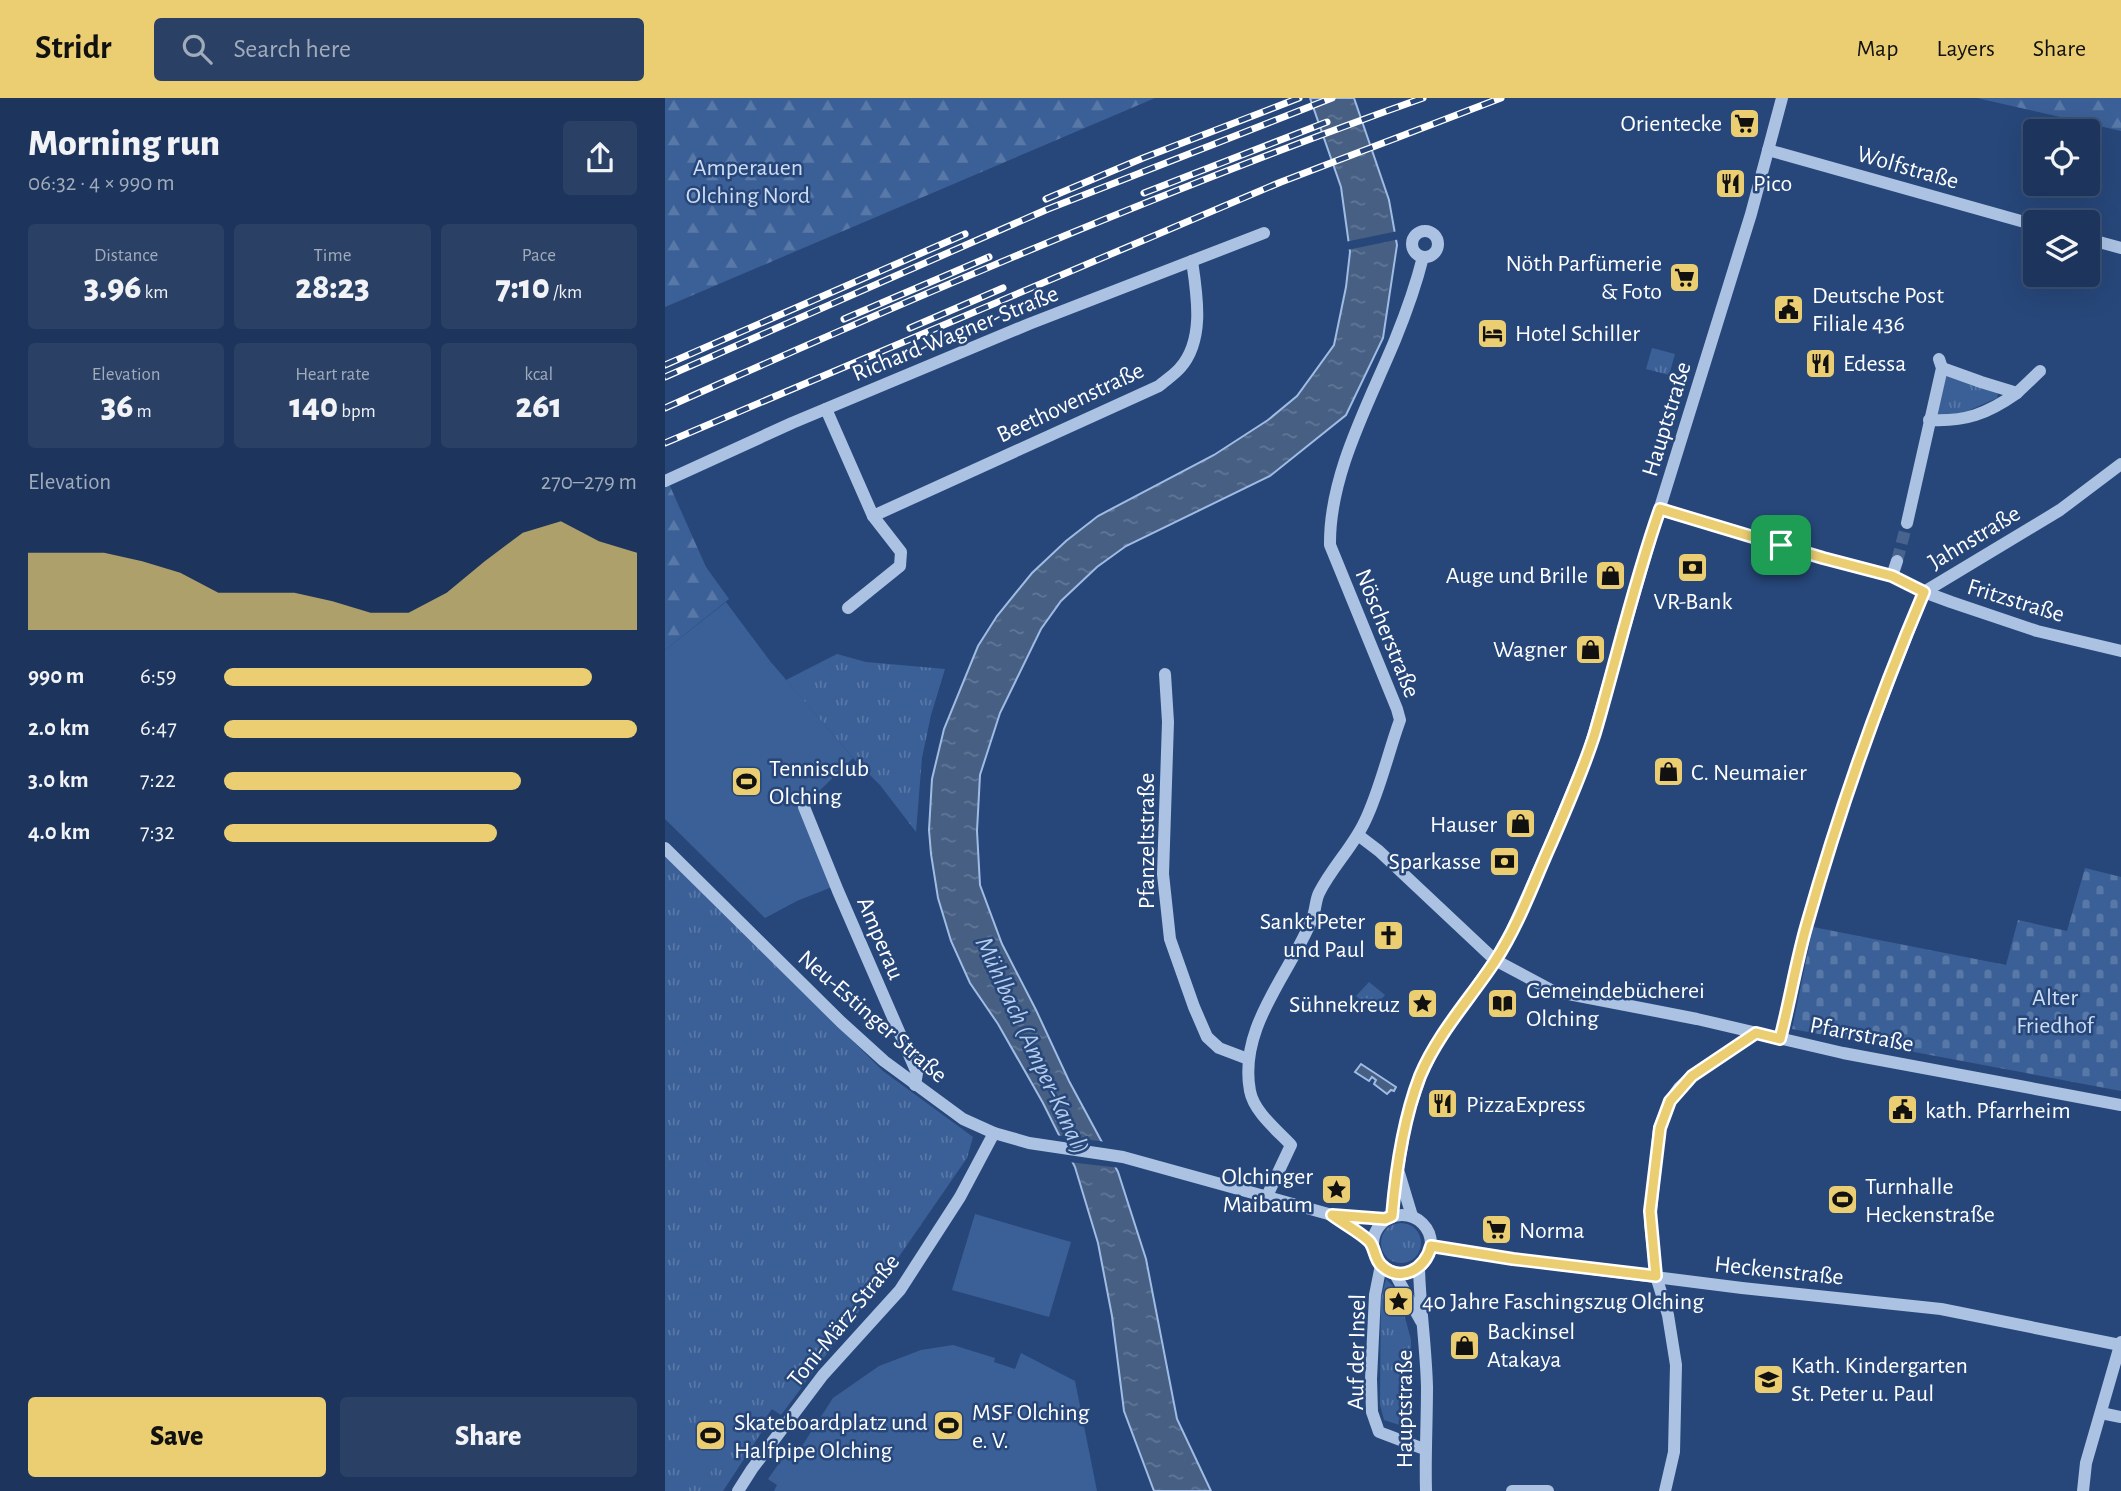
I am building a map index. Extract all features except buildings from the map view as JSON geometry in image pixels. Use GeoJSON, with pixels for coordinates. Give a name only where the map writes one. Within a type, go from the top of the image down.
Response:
{"type":"FeatureCollection","features":[{"type":"Feature","properties":{"kind":"street","name":"Hauptstraße"},"geometry":{"type":"LineString","coordinates":[[1388,1218],[1407,1117],[1421,1076],[1435,1046],[1495,960],[1511,932],[1589,751],[1751,214],[1782,98]]}},
{"type":"Feature","properties":{"kind":"street","name":"Wolfstraße"},"geometry":{"type":"LineString","coordinates":[[1768,150],[2023,222]]}},
{"type":"Feature","properties":{"kind":"street","name":"Richard-Wagner-Straße"},"geometry":{"type":"LineString","coordinates":[[665,481],[826,409],[1029,324],[1263,233]]}},
{"type":"Feature","properties":{"kind":"street"},"geometry":{"type":"LineString","coordinates":[[2100,242],[2121,248]]}},
{"type":"Feature","properties":{"kind":"street","name":"Nöscherstraße"},"geometry":{"type":"LineString","coordinates":[[1267,1196],[1291,1145],[1255,1105],[1250,1090],[1248,1059],[1263,1012],[1313,917],[1317,896],[1367,818],[1400,720],[1330,545],[1330,533],[1347,456],[1395,338],[1423,257]]}},
{"type":"Feature","properties":{"kind":"street","name":"Beethovenstraße"},"geometry":{"type":"LineString","coordinates":[[873,516],[1159,386],[1180,368],[1191,351],[1198,321],[1192,261]]}},
{"type":"Feature","properties":{"kind":"street"},"geometry":{"type":"LineString","coordinates":[[1907,523],[1940,363],[1981,382],[2017,393]]}},
{"type":"Feature","properties":{"kind":"street"},"geometry":{"type":"LineString","coordinates":[[1929,420],[1954,421],[1998,406],[2017,393],[2040,371]]}},
{"type":"Feature","properties":{"kind":"street"},"geometry":{"type":"LineString","coordinates":[[826,409],[873,516],[901,552],[900,566],[848,608]]}},
{"type":"Feature","properties":{"kind":"street","name":"Jahnstraße"},"geometry":{"type":"LineString","coordinates":[[1780,1039],[1806,928],[1828,852],[1861,753],[1924,592],[2060,510],[2121,464]]}},
{"type":"Feature","properties":{"kind":"street","name":"Fritzstraße"},"geometry":{"type":"LineString","coordinates":[[1660,509],[1892,576],[1924,592],[2037,631],[2121,651]]}},
{"type":"Feature","properties":{"kind":"street"},"geometry":{"type":"LineString","coordinates":[[1892,576],[1897,561]]}},
{"type":"Feature","properties":{"kind":"street","name":"Pfanzeltstraße"},"geometry":{"type":"LineString","coordinates":[[1165,674],[1168,722],[1163,874],[1170,939],[1207,1037],[1219,1048],[1248,1059]]}},
{"type":"Feature","properties":{"kind":"street","name":"Amperau"},"geometry":{"type":"LineString","coordinates":[[804,807],[917,1073],[915,1085]]}},
{"type":"Feature","properties":{"kind":"street","name":"Pfarrstraße"},"geometry":{"type":"LineString","coordinates":[[1358,835],[1379,851],[1495,960],[1553,991],[1697,1019],[1843,1053],[2121,1105]]}},
{"type":"Feature","properties":{"kind":"street","name":"Neu-Estinger Straße"},"geometry":{"type":"LineString","coordinates":[[665,848],[841,1022],[915,1085],[963,1119],[994,1133],[1047,1146],[1120,1156],[1332,1215],[1388,1218]]}},
{"type":"Feature","properties":{"kind":"street"},"geometry":{"type":"LineString","coordinates":[[1665,1491],[1674,1452],[1677,1365],[1668,1315],[1656,1276],[1650,1211],[1660,1128],[1670,1101],[1692,1076],[1756,1033]]}},
{"type":"Feature","properties":{"kind":"street","name":"Toni-März-Straße"},"geometry":{"type":"LineString","coordinates":[[738,1491],[823,1375],[900,1290],[960,1197],[994,1133]]}},
{"type":"Feature","properties":{"kind":"street","name":"Hauptstraße"},"geometry":{"type":"LineString","coordinates":[[1398,1168],[1412,1216]]}},
{"type":"Feature","properties":{"kind":"street"},"geometry":{"type":"LineString","coordinates":[[1402,1214],[1412,1216],[1425,1226],[1431,1239],[1429,1254],[1419,1268],[1403,1273],[1394,1272],[1381,1265],[1374,1255],[1372,1243],[1376,1230],[1388,1218],[1402,1214]]}},
{"type":"Feature","properties":{"kind":"street","name":"Neu-Estinger Straße"},"geometry":{"type":"LineString","coordinates":[[1332,1215],[1372,1243]]}},
{"type":"Feature","properties":{"kind":"street","name":"Heckenstraße"},"geometry":{"type":"LineString","coordinates":[[1431,1246],[1742,1288],[1941,1309],[2121,1343]]}},
{"type":"Feature","properties":{"kind":"street","name":"Auf der Insel"},"geometry":{"type":"LineString","coordinates":[[1381,1265],[1375,1295],[1372,1412],[1379,1432],[1424,1449]]}},
{"type":"Feature","properties":{"kind":"street","name":"Hauptstraße"},"geometry":{"type":"LineString","coordinates":[[1419,1268],[1427,1390],[1424,1449],[1426,1491]]}},
{"type":"Feature","properties":{"kind":"street","name":"Hauptstraße"},"geometry":{"type":"LineString","coordinates":[[1394,1272],[1424,1327]]}},
{"type":"Feature","properties":{"kind":"street"},"geometry":{"type":"LineString","coordinates":[[2083,1491],[2086,1463],[2121,1343]]}},
{"type":"Feature","properties":{"kind":"street"},"geometry":{"type":"LineString","coordinates":[[2101,1413],[2121,1417]]}},
{"type":"Feature","properties":{"kind":"street"},"geometry":{"type":"LineString","coordinates":[[1512,1491],[1548,1491]]}},
{"type":"Feature","properties":{"kind":"green space","name":"Amperauen Olching Nord"},"geometry":{"type":"Polygon","coordinates":[[[665,98],[1155,98],[665,307],[665,98]]]}},
{"type":"Feature","properties":{"kind":"green space"},"geometry":{"type":"Polygon","coordinates":[[[1977,98],[2121,98],[2121,131],[2100,126],[2100,119],[2069,119],[1977,98]]]}},
{"type":"Feature","properties":{"kind":"green space"},"geometry":{"type":"Polygon","coordinates":[[[1652,348],[1675,354],[1669,375],[1646,369],[1652,348]]]}},
{"type":"Feature","properties":{"kind":"green space"},"geometry":{"type":"Polygon","coordinates":[[[1946,374],[1994,388],[1998,394],[1997,398],[1963,413],[1936,416],[1946,374]]]}},
{"type":"Feature","properties":{"kind":"green space"},"geometry":{"type":"Polygon","coordinates":[[[669,484],[706,567],[729,599],[665,650],[665,486],[669,484]]]}},
{"type":"Feature","properties":{"kind":"green space","name":"Tennisclub Olching"},"geometry":{"type":"Polygon","coordinates":[[[726,602],[770,661],[853,758],[803,807],[832,887],[765,918],[665,819],[665,650],[726,602]]]}},
{"type":"Feature","properties":{"kind":"green space"},"geometry":{"type":"Polygon","coordinates":[[[837,654],[866,662],[945,669],[922,758],[916,832],[880,785],[853,758],[786,680],[837,654]]]}},
{"type":"Feature","properties":{"kind":"green space"},"geometry":{"type":"Polygon","coordinates":[[[665,855],[883,1071],[973,1137],[967,1158],[889,1271],[781,1415],[772,1409],[761,1424],[765,1427],[723,1491],[665,1491],[665,855]]]}},
{"type":"Feature","properties":{"kind":"green space","name":"Alter Friedhof"},"geometry":{"type":"Polygon","coordinates":[[[2085,868],[2121,877],[2121,1091],[1792,1029],[1813,927],[2006,965],[2018,920],[2067,931],[2085,868]]]}},
{"type":"Feature","properties":{"kind":"green space"},"geometry":{"type":"Polygon","coordinates":[[[1369,982],[1385,995],[1372,1010],[1356,996],[1369,982]]]}},
{"type":"Feature","properties":{"kind":"green space"},"geometry":{"type":"Polygon","coordinates":[[[975,1214],[1071,1242],[1049,1317],[952,1290],[975,1214]]]}},
{"type":"Feature","properties":{"kind":"green space"},"geometry":{"type":"Polygon","coordinates":[[[1401,1223],[1415,1229],[1421,1243],[1415,1257],[1401,1263],[1387,1257],[1381,1243],[1387,1229],[1401,1223]]]}},
{"type":"Feature","properties":{"kind":"green space"},"geometry":{"type":"Polygon","coordinates":[[[1386,1279],[1398,1291],[1411,1340],[1412,1429],[1384,1420],[1380,1404],[1381,1298],[1386,1279]]]}},
{"type":"Feature","properties":{"kind":"green space","name":"MSF Olching e. V."},"geometry":{"type":"Polygon","coordinates":[[[953,1345],[995,1358],[994,1362],[1015,1369],[1021,1353],[1075,1381],[1097,1491],[774,1491],[777,1485],[768,1479],[785,1455],[793,1460],[833,1398],[879,1366],[921,1350],[953,1345]]]}},
{"type":"Feature","properties":{"kind":"green space","name":"Skateboardplatz und Halfpipe Olching"},"geometry":{"type":"Polygon","coordinates":[[[716,1403],[746,1416],[708,1476],[676,1455],[708,1404],[716,1403]]]}},
{"type":"Feature","properties":{"kind":"water","name":"Mühlbach (Amper-Kanal)"},"geometry":{"type":"Polygon","coordinates":[[[1310,98],[1354,98],[1389,200],[1397,245],[1383,338],[1346,415],[1270,476],[1126,546],[1097,567],[1061,601],[1041,629],[1000,713],[980,775],[977,831],[980,885],[1002,944],[1069,1081],[1118,1172],[1146,1259],[1177,1419],[1211,1491],[1154,1491],[1124,1411],[1112,1316],[1098,1243],[1075,1167],[1043,1103],[998,1024],[970,983],[951,941],[938,898],[931,854],[929,830],[932,779],[944,729],[978,646],[997,616],[1032,573],[1098,516],[1214,455],[1268,420],[1297,396],[1334,345],[1350,252],[1341,187],[1310,98]]]}},
{"type":"Feature","properties":{"kind":"water"},"geometry":{"type":"Polygon","coordinates":[[[1361,1064],[1396,1087],[1394,1091],[1391,1090],[1387,1094],[1374,1084],[1376,1080],[1372,1077],[1369,1081],[1355,1072],[1361,1064]]]}},
{"type":"Feature","properties":{"kind":"pier"},"geometry":{"type":"Polygon","coordinates":[[[1398,231],[1400,239],[1347,250],[1345,242],[1398,231]]]}},
{"type":"Feature","properties":{"kind":"pier"},"geometry":{"type":"Polygon","coordinates":[[[1055,1135],[1106,1142],[1120,1168],[1069,1162],[1055,1135]]]}},
{"type":"Feature","properties":{"kind":"tunnel"},"geometry":{"type":"LineString","coordinates":[[1897,561],[1907,523]]}},
{"type":"Feature","properties":{"kind":"railway"},"geometry":{"type":"LineString","coordinates":[[1046,199],[1143,158],[1299,98]]}},
{"type":"Feature","properties":{"kind":"railway"},"geometry":{"type":"LineString","coordinates":[[665,377],[1048,209],[1332,98]]}},
{"type":"Feature","properties":{"kind":"railway"},"geometry":{"type":"LineString","coordinates":[[665,408],[1136,207],[1423,98]]}},
{"type":"Feature","properties":{"kind":"railway"},"geometry":{"type":"LineString","coordinates":[[665,443],[1281,182],[1501,98]]}},
{"type":"Feature","properties":{"kind":"railway"},"geometry":{"type":"LineString","coordinates":[[1144,193],[1327,122]]}},
{"type":"Feature","properties":{"kind":"railway"},"geometry":{"type":"LineString","coordinates":[[665,365],[965,234]]}},
{"type":"Feature","properties":{"kind":"railway"},"geometry":{"type":"LineString","coordinates":[[844,319],[989,257]]}},
{"type":"Feature","properties":{"kind":"railway"},"geometry":{"type":"LineString","coordinates":[[910,328],[1003,288]]}},
{"type":"Feature","properties":{"kind":"place","name":"Orientecke"},"geometry":{"type":"Point","coordinates":[1745,123]}},
{"type":"Feature","properties":{"kind":"place","name":"Pico"},"geometry":{"type":"Point","coordinates":[1730,183]}},
{"type":"Feature","properties":{"kind":"place","name":"Nöth Parfümerie & Foto"},"geometry":{"type":"Point","coordinates":[1685,277]}},
{"type":"Feature","properties":{"kind":"place","name":"Deutsche Post Filiale 436"},"geometry":{"type":"Point","coordinates":[1789,309]}},
{"type":"Feature","properties":{"kind":"place","name":"Hotel Schiller"},"geometry":{"type":"Point","coordinates":[1492,333]}},
{"type":"Feature","properties":{"kind":"place","name":"Edessa"},"geometry":{"type":"Point","coordinates":[1820,363]}},
{"type":"Feature","properties":{"kind":"place","name":"VR-Bank"},"geometry":{"type":"Point","coordinates":[1693,567]}},
{"type":"Feature","properties":{"kind":"place","name":"Auge und Brille"},"geometry":{"type":"Point","coordinates":[1611,575]}},
{"type":"Feature","properties":{"kind":"place","name":"Wagner"},"geometry":{"type":"Point","coordinates":[1590,649]}},
{"type":"Feature","properties":{"kind":"place","name":"C. Neumaier"},"geometry":{"type":"Point","coordinates":[1668,772]}},
{"type":"Feature","properties":{"kind":"place","name":"Tennisclub Olching"},"geometry":{"type":"Point","coordinates":[746,782]}},
{"type":"Feature","properties":{"kind":"place","name":"Hauser"},"geometry":{"type":"Point","coordinates":[1520,824]}},
{"type":"Feature","properties":{"kind":"place","name":"Sparkasse"},"geometry":{"type":"Point","coordinates":[1504,861]}},
{"type":"Feature","properties":{"kind":"place","name":"Sankt Peter und Paul"},"geometry":{"type":"Point","coordinates":[1388,935]}},
{"type":"Feature","properties":{"kind":"place","name":"Sühnekreuz"},"geometry":{"type":"Point","coordinates":[1423,1004]}},
{"type":"Feature","properties":{"kind":"place","name":"Gemeindebücherei Olching"},"geometry":{"type":"Point","coordinates":[1503,1004]}},
{"type":"Feature","properties":{"kind":"place","name":"PizzaExpress"},"geometry":{"type":"Point","coordinates":[1443,1104]}},
{"type":"Feature","properties":{"kind":"place","name":"kath. Pfarrheim"},"geometry":{"type":"Point","coordinates":[1902,1110]}},
{"type":"Feature","properties":{"kind":"place","name":"Olchinger Maibaum"},"geometry":{"type":"Point","coordinates":[1336,1190]}},
{"type":"Feature","properties":{"kind":"place","name":"Turnhalle Heckenstraße"},"geometry":{"type":"Point","coordinates":[1842,1200]}},
{"type":"Feature","properties":{"kind":"place","name":"Norma"},"geometry":{"type":"Point","coordinates":[1496,1230]}},
{"type":"Feature","properties":{"kind":"place","name":"40 Jahre Faschingszug Olching"},"geometry":{"type":"Point","coordinates":[1399,1301]}},
{"type":"Feature","properties":{"kind":"place","name":"Backinsel Atakaya"},"geometry":{"type":"Point","coordinates":[1464,1345]}},
{"type":"Feature","properties":{"kind":"place","name":"Kath. Kindergarten St. Peter u. Paul"},"geometry":{"type":"Point","coordinates":[1768,1379]}},
{"type":"Feature","properties":{"kind":"place","name":"MSF Olching e. V."},"geometry":{"type":"Point","coordinates":[949,1426]}},
{"type":"Feature","properties":{"kind":"place","name":"Skateboardplatz und Halfpipe Olching"},"geometry":{"type":"Point","coordinates":[711,1436]}},
{"type":"Feature","properties":{"kind":"route"},"geometry":{"type":"LineString","coordinates":[[1660,509],[1781,545],[1892,576],[1924,592],[1861,753],[1828,852],[1806,928],[1780,1039],[1756,1033],[1692,1076],[1670,1101],[1660,1128],[1650,1211],[1656,1276],[1431,1246],[1425,1262],[1419,1268],[1403,1273],[1387,1270],[1374,1255],[1372,1243],[1332,1215],[1385,1219],[1392,1216],[1407,1117],[1421,1076],[1435,1046],[1495,960],[1511,932],[1565,810],[1589,751],[1660,509]]}}]}
